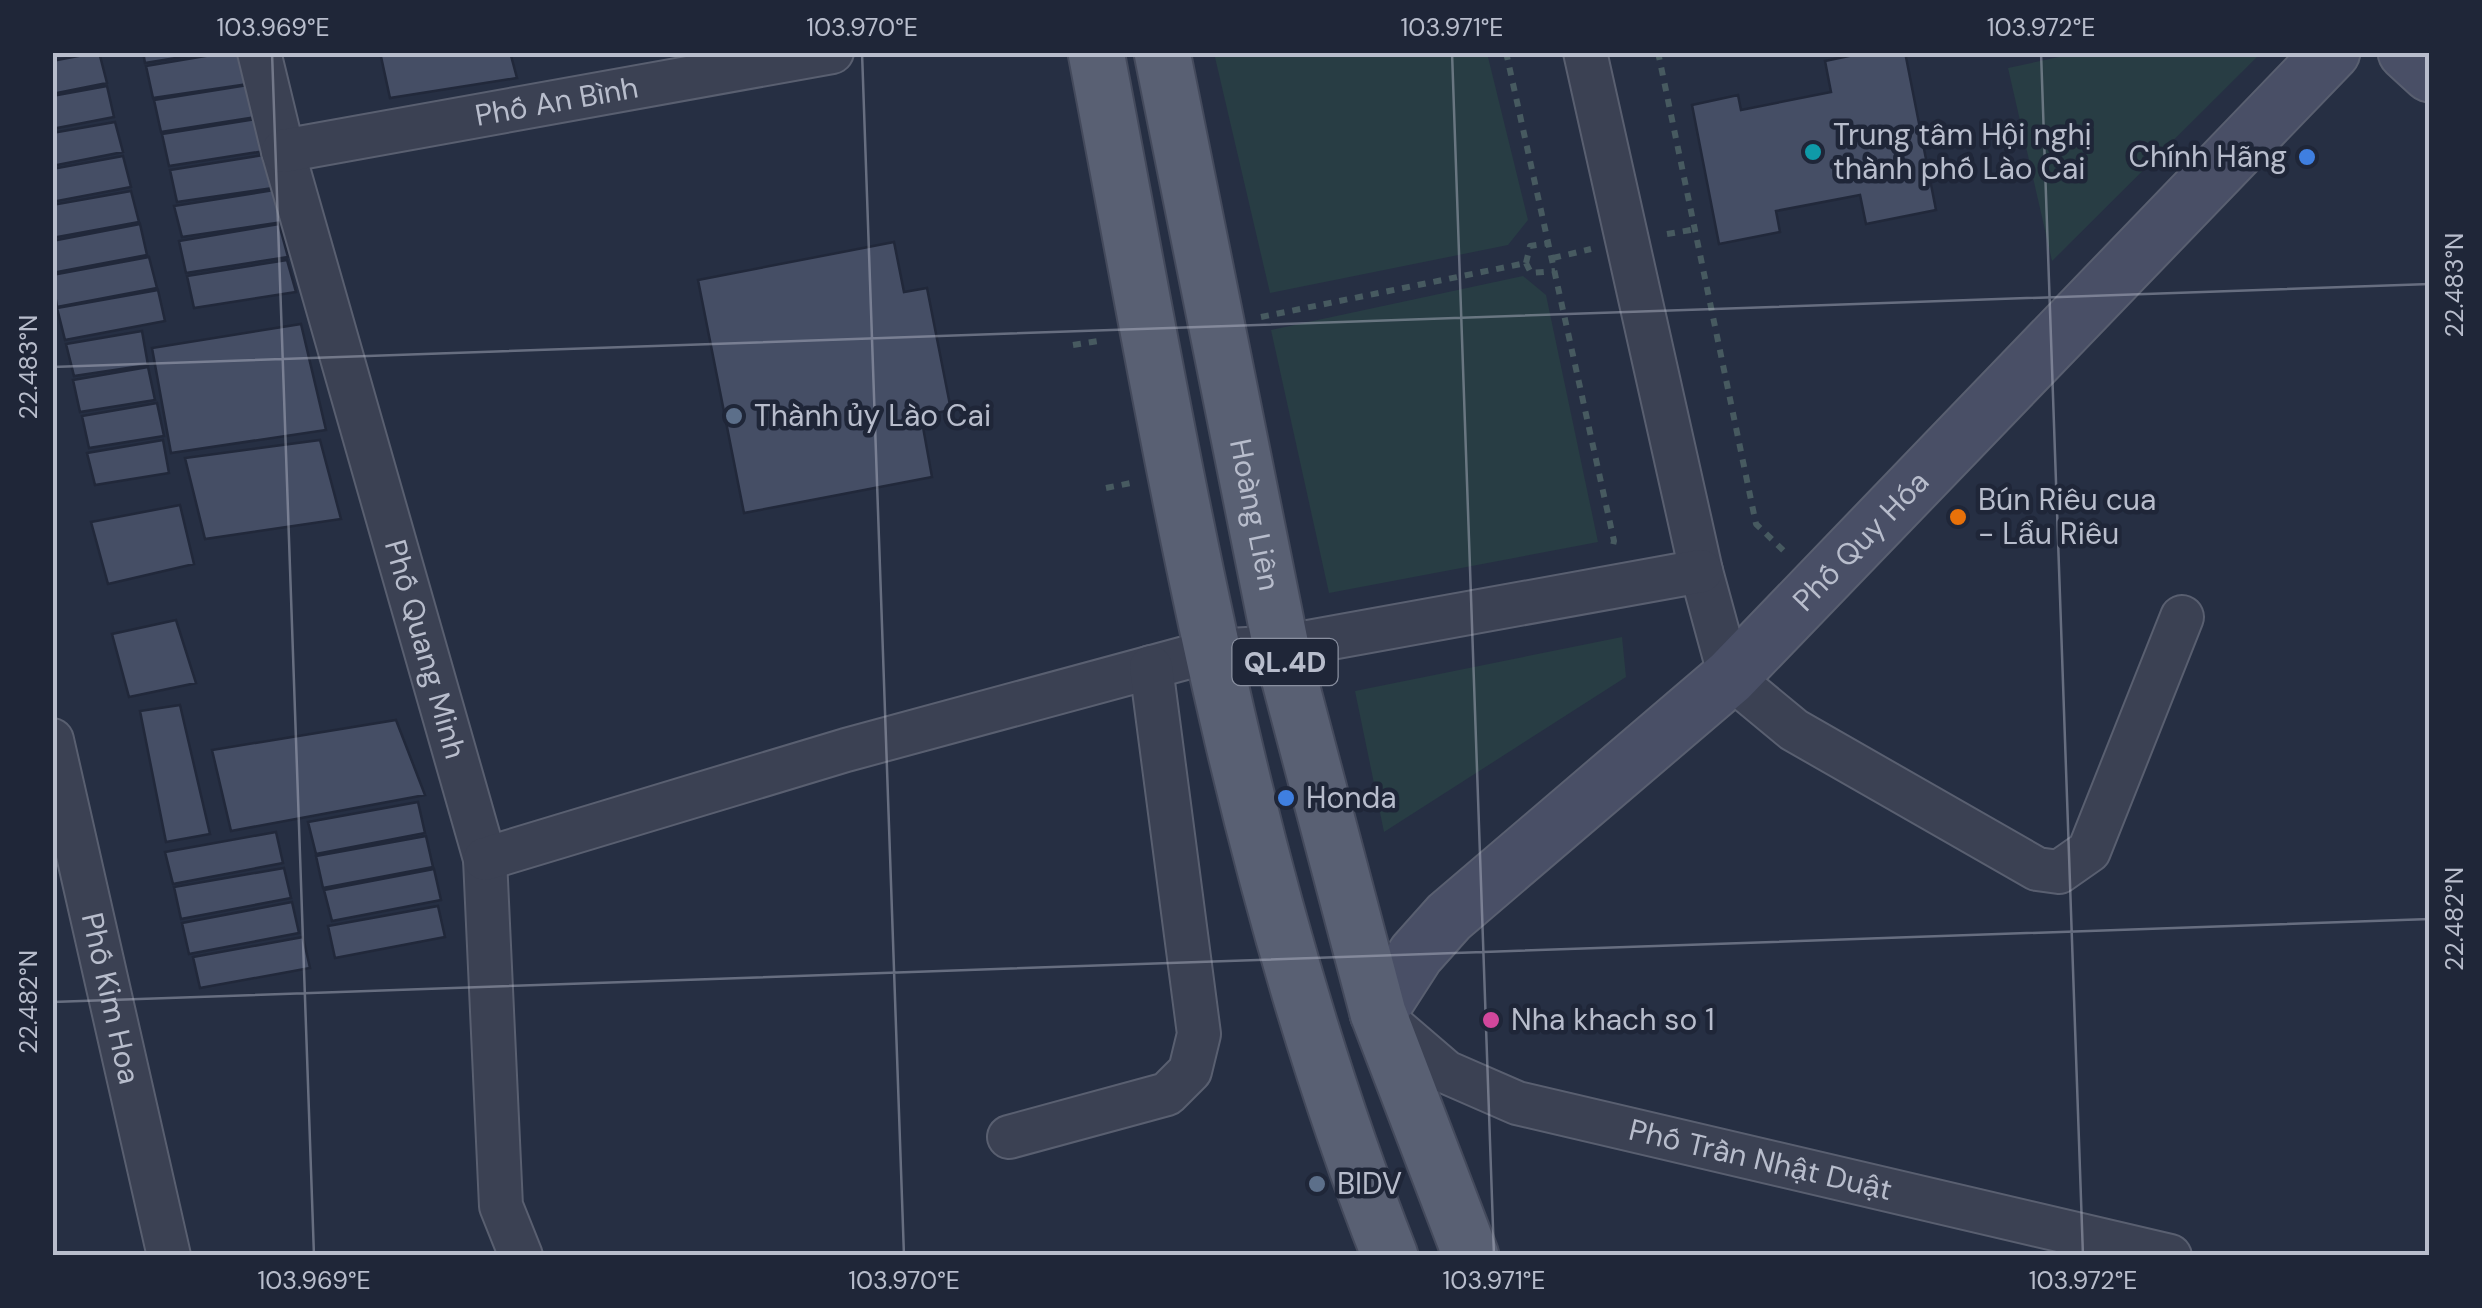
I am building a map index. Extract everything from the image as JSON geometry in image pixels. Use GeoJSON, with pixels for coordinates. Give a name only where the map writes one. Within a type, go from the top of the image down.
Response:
{"type":"FeatureCollection","features":[{"type":"Feature","properties":{"kind":"main road","name":"QL.4D"},"geometry":{"type":"LineString","coordinates":[[1096,52],[1211,650],[1311,1032],[1390,1256]]}},
{"type":"Feature","properties":{"kind":"main road","name":"Hoàng Liên"},"geometry":{"type":"LineString","coordinates":[[1162,52],[1281,647],[1378,1013],[1471,1256]]}},
{"type":"Feature","properties":{"kind":"main road"},"geometry":{"type":"LineString","coordinates":[[1311,1032],[1378,1013]]}},
{"type":"Feature","properties":{"kind":"street","name":"Phố Quang Minh"},"geometry":{"type":"LineString","coordinates":[[259,52],[283,151],[484,859],[502,1206],[521,1256]]}},
{"type":"Feature","properties":{"kind":"street","name":"Phố An Bình"},"geometry":{"type":"LineString","coordinates":[[283,151],[832,52]]}},
{"type":"Feature","properties":{"kind":"street"},"geometry":{"type":"LineString","coordinates":[[1585,52],[1701,571],[1730,677],[1794,730],[2037,869],[2058,872],[2088,852],[2182,617]]}},
{"type":"Feature","properties":{"kind":"street","name":"Phố Quy Hóa"},"geometry":{"type":"LineString","coordinates":[[1378,1013],[1416,954],[1474,893],[1730,677],[2332,52]]}},
{"type":"Feature","properties":{"kind":"street"},"geometry":{"type":"LineString","coordinates":[[2406,52],[2430,74]]}},
{"type":"Feature","properties":{"kind":"street"},"geometry":{"type":"LineString","coordinates":[[484,859],[846,750],[1211,650],[1281,647],[1701,571]]}},
{"type":"Feature","properties":{"kind":"street"},"geometry":{"type":"LineString","coordinates":[[1009,1137],[1167,1094],[1190,1071],[1199,1034],[1151,667]]}},
{"type":"Feature","properties":{"kind":"street","name":"Phố Kim Hoa"},"geometry":{"type":"LineString","coordinates":[[52,740],[170,1256]]}},
{"type":"Feature","properties":{"kind":"street","name":"Phố Trần Nhật Duật"},"geometry":{"type":"LineString","coordinates":[[1378,1013],[1446,1072],[1517,1103],[2170,1256]]}},
{"type":"Feature","properties":{"kind":"path"},"geometry":{"type":"LineString","coordinates":[[1506,52],[1614,541],[1610,554]]}},
{"type":"Feature","properties":{"kind":"path"},"geometry":{"type":"LineString","coordinates":[[1658,52],[1756,524],[1819,585]]}},
{"type":"Feature","properties":{"kind":"path"},"geometry":{"type":"LineString","coordinates":[[1550,243],[1530,246],[1526,263],[1531,273],[1555,270]]}},
{"type":"Feature","properties":{"kind":"path"},"geometry":{"type":"LineString","coordinates":[[1260,335],[1256,318],[1526,263]]}},
{"type":"Feature","properties":{"kind":"shaded area"},"geometry":{"type":"Polygon","coordinates":[[[2082,52],[2261,53],[2052,261],[2008,68],[2082,52]]]}},
{"type":"Feature","properties":{"kind":"shaded area"},"geometry":{"type":"Polygon","coordinates":[[[1214,53],[1487,53],[1528,220],[1508,245],[1270,293],[1214,53]]]}},
{"type":"Feature","properties":{"kind":"shaded area"},"geometry":{"type":"Polygon","coordinates":[[[1523,276],[1546,295],[1598,542],[1329,593],[1271,330],[1523,276]]]}},
{"type":"Feature","properties":{"kind":"shaded area"},"geometry":{"type":"Polygon","coordinates":[[[1622,637],[1626,677],[1384,832],[1355,691],[1622,637]]]}},
{"type":"Feature","properties":{"kind":"building"},"geometry":{"type":"Polygon","coordinates":[[[99,52],[107,83],[52,94],[52,61],[99,52]]]}},
{"type":"Feature","properties":{"kind":"building"},"geometry":{"type":"Polygon","coordinates":[[[143,52],[213,52],[145,63],[143,52]]]}},
{"type":"Feature","properties":{"kind":"building"},"geometry":{"type":"Polygon","coordinates":[[[246,52],[255,83],[153,98],[146,66],[246,52]]]}},
{"type":"Feature","properties":{"kind":"building"},"geometry":{"type":"Polygon","coordinates":[[[380,52],[510,52],[517,78],[390,98],[380,52]]]}},
{"type":"Feature","properties":{"kind":"building","name":"Trung tâm Hội nghị thành phố Lào Cai"},"geometry":{"type":"Polygon","coordinates":[[[1868,52],[1905,52],[1936,210],[1866,224],[1860,195],[1776,211],[1780,232],[1719,244],[1692,105],[1738,95],[1741,110],[1831,92],[1825,61],[1868,52]]]}},
{"type":"Feature","properties":{"kind":"building"},"geometry":{"type":"Polygon","coordinates":[[[254,84],[263,116],[161,132],[154,100],[254,84]]]}},
{"type":"Feature","properties":{"kind":"building"},"geometry":{"type":"Polygon","coordinates":[[[107,86],[114,117],[52,129],[52,96],[107,86]]]}},
{"type":"Feature","properties":{"kind":"building"},"geometry":{"type":"Polygon","coordinates":[[[262,118],[271,150],[169,166],[162,134],[262,118]]]}},
{"type":"Feature","properties":{"kind":"building"},"geometry":{"type":"Polygon","coordinates":[[[115,122],[123,152],[52,166],[52,133],[115,122]]]}},
{"type":"Feature","properties":{"kind":"building"},"geometry":{"type":"Polygon","coordinates":[[[270,154],[280,187],[177,202],[170,170],[270,154]]]}},
{"type":"Feature","properties":{"kind":"building"},"geometry":{"type":"Polygon","coordinates":[[[123,156],[131,187],[52,202],[52,169],[123,156]]]}},
{"type":"Feature","properties":{"kind":"building"},"geometry":{"type":"Polygon","coordinates":[[[274,190],[283,222],[182,237],[174,206],[274,190]]]}},
{"type":"Feature","properties":{"kind":"building"},"geometry":{"type":"Polygon","coordinates":[[[131,191],[139,222],[52,238],[52,205],[131,191]]]}},
{"type":"Feature","properties":{"kind":"building"},"geometry":{"type":"Polygon","coordinates":[[[140,224],[147,255],[52,273],[52,241],[140,224]]]}},
{"type":"Feature","properties":{"kind":"building"},"geometry":{"type":"Polygon","coordinates":[[[279,224],[288,257],[186,273],[179,241],[279,224]]]}},
{"type":"Feature","properties":{"kind":"building"},"geometry":{"type":"Polygon","coordinates":[[[894,242],[904,292],[927,288],[951,410],[921,416],[932,477],[744,513],[698,280],[894,242]]]}},
{"type":"Feature","properties":{"kind":"building"},"geometry":{"type":"Polygon","coordinates":[[[149,257],[157,288],[57,307],[52,275],[149,257]]]}},
{"type":"Feature","properties":{"kind":"building"},"geometry":{"type":"Polygon","coordinates":[[[287,260],[296,292],[194,308],[187,276],[287,260]]]}},
{"type":"Feature","properties":{"kind":"building"},"geometry":{"type":"Polygon","coordinates":[[[158,290],[165,321],[65,340],[57,308],[158,290]]]}},
{"type":"Feature","properties":{"kind":"building"},"geometry":{"type":"Polygon","coordinates":[[[301,324],[326,430],[171,453],[152,348],[301,324]]]}},
{"type":"Feature","properties":{"kind":"building"},"geometry":{"type":"Polygon","coordinates":[[[142,331],[148,365],[74,376],[66,344],[142,331]]]}},
{"type":"Feature","properties":{"kind":"building"},"geometry":{"type":"Polygon","coordinates":[[[148,367],[155,400],[80,412],[73,380],[148,367]]]}},
{"type":"Feature","properties":{"kind":"building"},"geometry":{"type":"Polygon","coordinates":[[[157,403],[164,436],[89,448],[82,416],[157,403]]]}},
{"type":"Feature","properties":{"kind":"building"},"geometry":{"type":"Polygon","coordinates":[[[163,440],[169,473],[95,485],[87,453],[163,440]]]}},
{"type":"Feature","properties":{"kind":"building"},"geometry":{"type":"Polygon","coordinates":[[[320,440],[341,519],[205,539],[185,458],[320,440]]]}},
{"type":"Feature","properties":{"kind":"building"},"geometry":{"type":"Polygon","coordinates":[[[180,505],[194,564],[108,584],[91,522],[180,505]]]}},
{"type":"Feature","properties":{"kind":"building"},"geometry":{"type":"Polygon","coordinates":[[[176,620],[196,683],[129,697],[112,634],[176,620]]]}},
{"type":"Feature","properties":{"kind":"building"},"geometry":{"type":"Polygon","coordinates":[[[180,705],[210,834],[166,842],[140,711],[180,705]]]}},
{"type":"Feature","properties":{"kind":"building"},"geometry":{"type":"Polygon","coordinates":[[[396,720],[425,795],[231,831],[212,750],[396,720]]]}},
{"type":"Feature","properties":{"kind":"building"},"geometry":{"type":"Polygon","coordinates":[[[418,802],[425,833],[316,854],[308,822],[418,802]]]}},
{"type":"Feature","properties":{"kind":"building"},"geometry":{"type":"Polygon","coordinates":[[[276,832],[283,863],[173,884],[165,852],[276,832]]]}},
{"type":"Feature","properties":{"kind":"building"},"geometry":{"type":"Polygon","coordinates":[[[426,836],[433,867],[323,888],[316,856],[426,836]]]}},
{"type":"Feature","properties":{"kind":"building"},"geometry":{"type":"Polygon","coordinates":[[[284,868],[291,898],[181,919],[174,887],[284,868]]]}},
{"type":"Feature","properties":{"kind":"building"},"geometry":{"type":"Polygon","coordinates":[[[434,869],[441,900],[332,921],[324,890],[434,869]]]}},
{"type":"Feature","properties":{"kind":"building"},"geometry":{"type":"Polygon","coordinates":[[[292,902],[299,933],[189,954],[182,923],[292,902]]]}},
{"type":"Feature","properties":{"kind":"building"},"geometry":{"type":"Polygon","coordinates":[[[438,906],[445,937],[335,958],[328,926],[438,906]]]}},
{"type":"Feature","properties":{"kind":"building"},"geometry":{"type":"Polygon","coordinates":[[[303,937],[310,968],[200,988],[193,957],[303,937]]]}},
{"type":"Feature","properties":{"kind":"place","name":"Trung tâm Hội nghị thành phố Lào Cai"},"geometry":{"type":"Point","coordinates":[1813,152]}},
{"type":"Feature","properties":{"kind":"place","name":"Chính Hãng"},"geometry":{"type":"Point","coordinates":[2307,157]}},
{"type":"Feature","properties":{"kind":"place","name":"Thành ủy Lào Cai"},"geometry":{"type":"Point","coordinates":[734,416]}},
{"type":"Feature","properties":{"kind":"place","name":"Bún Riêu cua - Lẩu Riêu"},"geometry":{"type":"Point","coordinates":[1958,517]}},
{"type":"Feature","properties":{"kind":"place","name":"Honda"},"geometry":{"type":"Point","coordinates":[1286,798]}},
{"type":"Feature","properties":{"kind":"place","name":"Nha khach so 1"},"geometry":{"type":"Point","coordinates":[1491,1020]}},
{"type":"Feature","properties":{"kind":"place","name":"BIDV"},"geometry":{"type":"Point","coordinates":[1317,1184]}}]}
